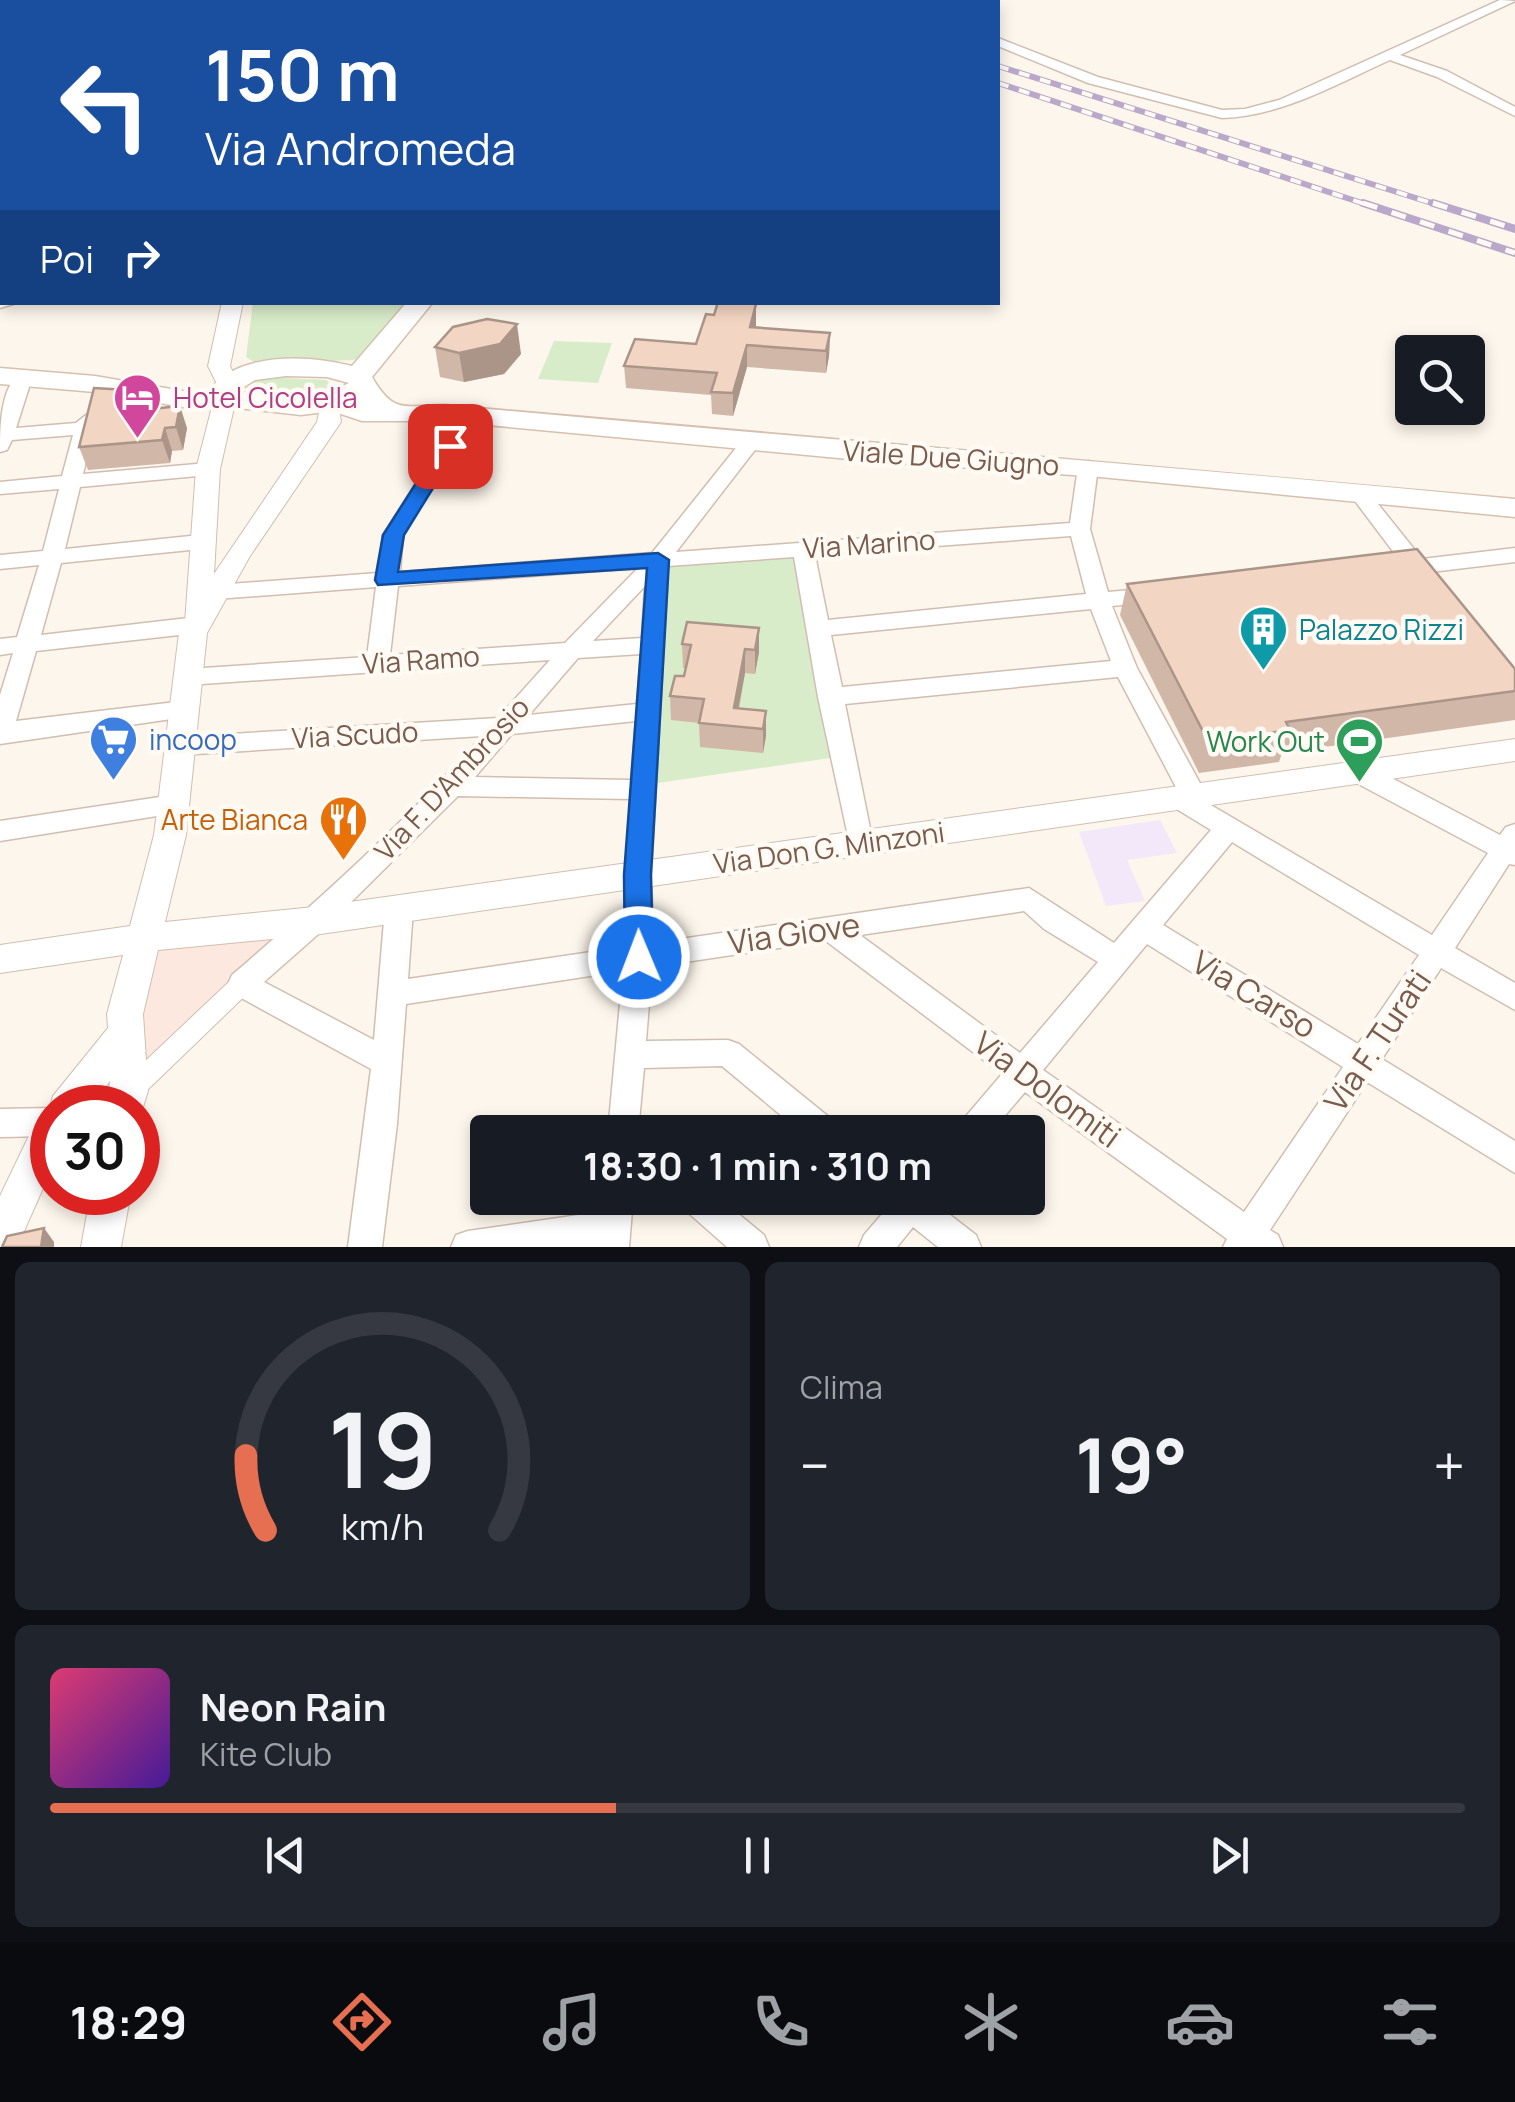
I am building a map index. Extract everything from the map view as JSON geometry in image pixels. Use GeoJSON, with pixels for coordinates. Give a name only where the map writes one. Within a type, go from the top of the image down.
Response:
{"type":"FeatureCollection","features":[{"type":"Feature","properties":{"kind":"main road"},"geometry":{"type":"LineString","coordinates":[[351,376],[418,305]]}},
{"type":"Feature","properties":{"kind":"main road"},"geometry":{"type":"LineString","coordinates":[[11,377],[94,384],[189,400],[229,383],[290,367],[351,376],[372,403],[386,413]]}},
{"type":"Feature","properties":{"kind":"main road"},"geometry":{"type":"LineString","coordinates":[[334,403],[352,397],[351,376]]}},
{"type":"Feature","properties":{"kind":"main road","name":"Viale Due Giugno"},"geometry":{"type":"LineString","coordinates":[[229,383],[334,403],[362,413],[468,416],[1088,467],[1515,508]]}},
{"type":"Feature","properties":{"kind":"street"},"geometry":{"type":"LineString","coordinates":[[1000,43],[1093,80],[1222,114],[1245,113],[1284,103],[1510,0]]}},
{"type":"Feature","properties":{"kind":"street"},"geometry":{"type":"LineString","coordinates":[[1389,55],[1442,74],[1515,112]]}},
{"type":"Feature","properties":{"kind":"street"},"geometry":{"type":"LineString","coordinates":[[127,1085],[124,1014],[170,835],[197,625],[208,468],[229,383],[233,305]]}},
{"type":"Feature","properties":{"kind":"street"},"geometry":{"type":"LineString","coordinates":[[11,377],[1,438],[84,428]]}},
{"type":"Feature","properties":{"kind":"street"},"geometry":{"type":"LineString","coordinates":[[94,384],[72,481],[0,733],[184,710]]}},
{"type":"Feature","properties":{"kind":"street"},"geometry":{"type":"LineString","coordinates":[[197,625],[329,422],[334,403]]}},
{"type":"Feature","properties":{"kind":"street"},"geometry":{"type":"LineString","coordinates":[[378,663],[394,535],[468,416]]}},
{"type":"Feature","properties":{"kind":"street","name":"Via F. D'Ambrosio"},"geometry":{"type":"LineString","coordinates":[[143,1085],[242,984],[314,921],[452,786],[658,560],[751,442]]}},
{"type":"Feature","properties":{"kind":"street"},"geometry":{"type":"LineString","coordinates":[[1088,467],[1080,529],[1099,601],[1125,668],[1187,797],[1228,828],[1515,998]]}},
{"type":"Feature","properties":{"kind":"street"},"geometry":{"type":"LineString","coordinates":[[0,488],[208,468]]}},
{"type":"Feature","properties":{"kind":"street"},"geometry":{"type":"LineString","coordinates":[[1359,493],[1441,597]]}},
{"type":"Feature","properties":{"kind":"street","name":"Via Marino"},"geometry":{"type":"LineString","coordinates":[[216,592],[1080,529]]}},
{"type":"Feature","properties":{"kind":"street"},"geometry":{"type":"LineString","coordinates":[[0,562],[200,542]]}},
{"type":"Feature","properties":{"kind":"street"},"geometry":{"type":"LineString","coordinates":[[803,549],[860,843]]}},
{"type":"Feature","properties":{"kind":"street"},"geometry":{"type":"LineString","coordinates":[[1376,572],[1515,554]]}},
{"type":"Feature","properties":{"kind":"street"},"geometry":{"type":"LineString","coordinates":[[625,1115],[639,957],[638,875],[658,560]]}},
{"type":"Feature","properties":{"kind":"street"},"geometry":{"type":"LineString","coordinates":[[821,628],[1178,592]]}},
{"type":"Feature","properties":{"kind":"street"},"geometry":{"type":"LineString","coordinates":[[0,646],[197,625]]}},
{"type":"Feature","properties":{"kind":"street","name":"Via Ramo"},"geometry":{"type":"LineString","coordinates":[[188,676],[655,645]]}},
{"type":"Feature","properties":{"kind":"street"},"geometry":{"type":"LineString","coordinates":[[830,697],[1125,668]]}},
{"type":"Feature","properties":{"kind":"street","name":"Via Scudo"},"geometry":{"type":"LineString","coordinates":[[180,746],[503,726],[650,711]]}},
{"type":"Feature","properties":{"kind":"street","name":"Via Don G. Minzoni"},"geometry":{"type":"LineString","coordinates":[[0,959],[142,938],[314,921],[1515,750]]}},
{"type":"Feature","properties":{"kind":"street"},"geometry":{"type":"LineString","coordinates":[[1358,772],[1511,847]]}},
{"type":"Feature","properties":{"kind":"street"},"geometry":{"type":"LineString","coordinates":[[452,786],[646,790]]}},
{"type":"Feature","properties":{"kind":"street"},"geometry":{"type":"LineString","coordinates":[[0,830],[173,806]]}},
{"type":"Feature","properties":{"kind":"street"},"geometry":{"type":"LineString","coordinates":[[986,1115],[1228,828]]}},
{"type":"Feature","properties":{"kind":"street","name":"Via F. Turati"},"geometry":{"type":"LineString","coordinates":[[1252,1243],[1364,1062],[1511,847]]}},
{"type":"Feature","properties":{"kind":"street","name":"Via Giove"},"geometry":{"type":"LineString","coordinates":[[392,994],[1029,899],[1054,921],[1119,960]]}},
{"type":"Feature","properties":{"kind":"street"},"geometry":{"type":"LineString","coordinates":[[366,1247],[399,908]]}},
{"type":"Feature","properties":{"kind":"street","name":"Via Dolomiti"},"geometry":{"type":"LineString","coordinates":[[831,928],[1252,1243]]}},
{"type":"Feature","properties":{"kind":"street","name":"Via Carso"},"geometry":{"type":"LineString","coordinates":[[1145,928],[1515,1158]]}},
{"type":"Feature","properties":{"kind":"street"},"geometry":{"type":"LineString","coordinates":[[242,984],[386,1062]]}},
{"type":"Feature","properties":{"kind":"street"},"geometry":{"type":"LineString","coordinates":[[84,1085],[124,1035]]}},
{"type":"Feature","properties":{"kind":"street"},"geometry":{"type":"LineString","coordinates":[[630,1056],[728,1053],[803,1115]]}},
{"type":"Feature","properties":{"kind":"street"},"geometry":{"type":"LineString","coordinates":[[0,1123],[30,1124]]}},
{"type":"Feature","properties":{"kind":"street"},"geometry":{"type":"LineString","coordinates":[[0,1240],[9,1202],[30,1164]]}},
{"type":"Feature","properties":{"kind":"street"},"geometry":{"type":"LineString","coordinates":[[100,1247],[106,1215]]}},
{"type":"Feature","properties":{"kind":"street"},"geometry":{"type":"LineString","coordinates":[[715,1215],[752,1247]]}},
{"type":"Feature","properties":{"kind":"street"},"geometry":{"type":"LineString","coordinates":[[876,1247],[899,1215]]}},
{"type":"Feature","properties":{"kind":"street"},"geometry":{"type":"LineString","coordinates":[[927,1215],[964,1247]]}},
{"type":"Feature","properties":{"kind":"street"},"geometry":{"type":"LineString","coordinates":[[468,1247],[615,1223]]}},
{"type":"Feature","properties":{"kind":"shaded area"},"geometry":{"type":"Polygon","coordinates":[[[1160,820],[1177,853],[1127,860],[1145,901],[1106,906],[1079,832],[1160,820]]]}},
{"type":"Feature","properties":{"kind":"shaded area"},"geometry":{"type":"Polygon","coordinates":[[[297,931],[223,993],[132,1072],[146,942],[297,931]]]}},
{"type":"Feature","properties":{"kind":"green space"},"geometry":{"type":"Polygon","coordinates":[[[253,305],[408,305],[368,355],[353,360],[257,364],[246,357],[253,305]]]}},
{"type":"Feature","properties":{"kind":"green space"},"geometry":{"type":"Polygon","coordinates":[[[554,341],[612,343],[598,383],[538,379],[554,341]]]}},
{"type":"Feature","properties":{"kind":"green space"},"geometry":{"type":"Polygon","coordinates":[[[263,377],[326,380],[334,387],[319,395],[246,389],[249,381],[263,377]]]}},
{"type":"Feature","properties":{"kind":"green space"},"geometry":{"type":"Polygon","coordinates":[[[800,551],[837,757],[651,784],[664,646],[663,563],[800,551]]]}},
{"type":"Feature","properties":{"kind":"building"},"geometry":{"type":"Polygon","coordinates":[[[717,305],[756,305],[750,327],[830,333],[826,351],[747,345],[733,393],[711,392],[717,373],[624,366],[635,339],[696,344],[706,314],[714,315],[717,305]]]}},
{"type":"Feature","properties":{"kind":"building"},"geometry":{"type":"Polygon","coordinates":[[[487,319],[517,324],[500,344],[459,353],[435,347],[453,327],[487,319]]]}},
{"type":"Feature","properties":{"kind":"building"},"geometry":{"type":"Polygon","coordinates":[[[94,388],[145,391],[141,410],[180,406],[176,427],[165,428],[162,440],[79,447],[94,388]]]}},
{"type":"Feature","properties":{"kind":"building"},"geometry":{"type":"Polygon","coordinates":[[[1417,549],[1515,669],[1515,691],[1286,722],[1290,730],[1208,741],[1127,584],[1417,549]]]}},
{"type":"Feature","properties":{"kind":"building"},"geometry":{"type":"Polygon","coordinates":[[[687,622],[759,628],[755,650],[745,649],[734,708],[766,711],[763,729],[699,723],[704,699],[670,696],[675,676],[684,676],[691,645],[682,644],[687,622]]]}},
{"type":"Feature","properties":{"kind":"building"},"geometry":{"type":"Polygon","coordinates":[[[44,1228],[41,1247],[2,1247],[7,1236],[44,1228]]]}},
{"type":"Feature","properties":{"kind":"railway"},"geometry":{"type":"LineString","coordinates":[[1000,67],[1441,206]]}},
{"type":"Feature","properties":{"kind":"railway"},"geometry":{"type":"LineString","coordinates":[[1000,84],[1371,206]]}},
{"type":"Feature","properties":{"kind":"railway"},"geometry":{"type":"LineString","coordinates":[[1363,203],[1515,253]]}},
{"type":"Feature","properties":{"kind":"railway"},"geometry":{"type":"LineString","coordinates":[[1433,203],[1515,229]]}},
{"type":"Feature","properties":{"kind":"place","name":"Hotel Cicolella"},"geometry":{"type":"Point","coordinates":[138,440]}},
{"type":"Feature","properties":{"kind":"place","name":"Palazzo Rizzi"},"geometry":{"type":"Point","coordinates":[1264,672]}},
{"type":"Feature","properties":{"kind":"place","name":"incoop"},"geometry":{"type":"Point","coordinates":[114,782]}},
{"type":"Feature","properties":{"kind":"place","name":"Work Out"},"geometry":{"type":"Point","coordinates":[1360,784]}},
{"type":"Feature","properties":{"kind":"place","name":"Arte Bianca"},"geometry":{"type":"Point","coordinates":[343,862]}},
{"type":"Feature","properties":{"kind":"route"},"geometry":{"type":"LineString","coordinates":[[450,446],[394,535],[386,580],[658,560],[638,875],[639,957]]}}]}
